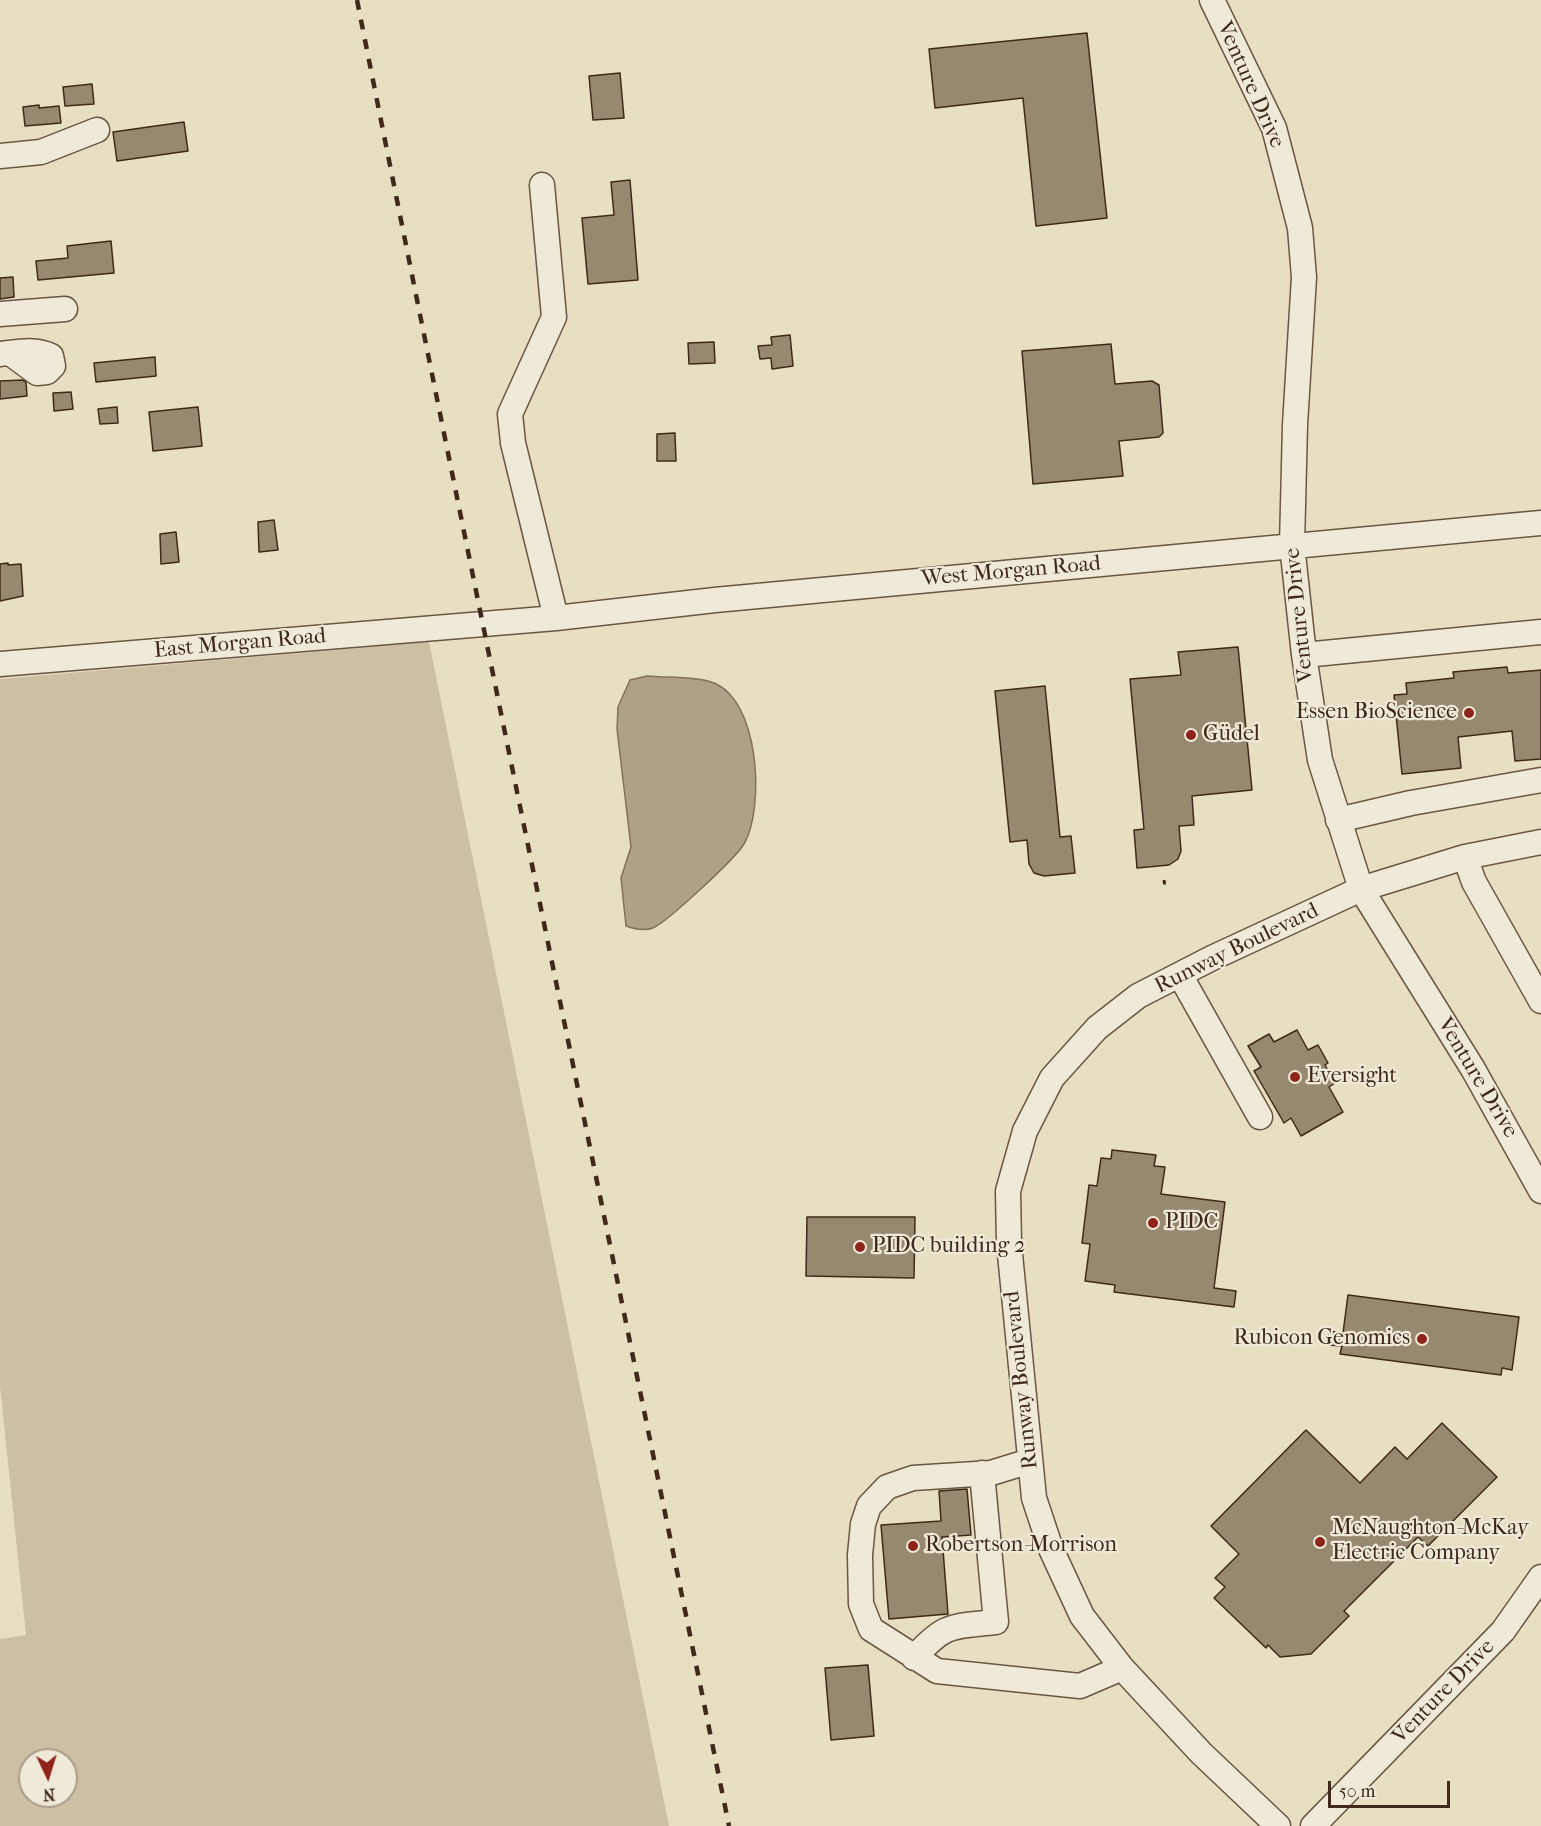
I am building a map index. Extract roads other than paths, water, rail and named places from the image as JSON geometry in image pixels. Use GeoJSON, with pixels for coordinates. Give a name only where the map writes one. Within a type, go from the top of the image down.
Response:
{"type":"FeatureCollection","features":[{"type":"Feature","properties":{"kind":"street","name":"Venture Drive"},"geometry":{"type":"LineString","coordinates":[[1212,0],[1274,128],[1300,228],[1304,278],[1295,425],[1292,545],[1304,655],[1320,760],[1361,889],[1473,1069],[1541,1191]]}},
{"type":"Feature","properties":{"kind":"street"},"geometry":{"type":"LineString","coordinates":[[0,156],[41,152],[97,130]]}},
{"type":"Feature","properties":{"kind":"street"},"geometry":{"type":"LineString","coordinates":[[542,185],[554,317],[510,414],[515,454],[556,618]]}},
{"type":"Feature","properties":{"kind":"street"},"geometry":{"type":"LineString","coordinates":[[0,314],[65,309]]}},
{"type":"Feature","properties":{"kind":"street","name":"West Morgan Road"},"geometry":{"type":"LineString","coordinates":[[480,622],[556,618],[680,603],[1541,523]]}},
{"type":"Feature","properties":{"kind":"street","name":"East Morgan Road"},"geometry":{"type":"LineString","coordinates":[[0,664],[480,622]]}},
{"type":"Feature","properties":{"kind":"street"},"geometry":{"type":"LineString","coordinates":[[1304,655],[1541,632]]}},
{"type":"Feature","properties":{"kind":"street"},"geometry":{"type":"LineString","coordinates":[[1338,820],[1411,803],[1541,780]]}},
{"type":"Feature","properties":{"kind":"street","name":"Runway Boulevard"},"geometry":{"type":"LineString","coordinates":[[1278,1826],[1201,1753],[1122,1668],[1082,1616],[1051,1549],[1034,1498],[1009,1244],[1008,1191],[1025,1131],[1052,1078],[1097,1028],[1138,996],[1361,889],[1465,857],[1541,842]]}},
{"type":"Feature","properties":{"kind":"street"},"geometry":{"type":"LineString","coordinates":[[1465,857],[1473,882],[1541,1001]]}},
{"type":"Feature","properties":{"kind":"street"},"geometry":{"type":"LineString","coordinates":[[1180,975],[1260,1117]]}},
{"type":"Feature","properties":{"kind":"street"},"geometry":{"type":"LineString","coordinates":[[1030,1461],[982,1473],[913,1478],[887,1487],[868,1506],[863,1524],[860,1555],[861,1604],[871,1629],[938,1671],[1080,1686],[1122,1668]]}},
{"type":"Feature","properties":{"kind":"street"},"geometry":{"type":"LineString","coordinates":[[914,1658],[930,1640],[948,1627],[996,1622],[982,1473]]}},
{"type":"Feature","properties":{"kind":"street","name":"Venture Drive"},"geometry":{"type":"LineString","coordinates":[[1313,1826],[1503,1631],[1541,1577]]}},
{"type":"Feature","properties":{"kind":"railway"},"geometry":{"type":"LineString","coordinates":[[357,0],[729,1826]]}},
{"type":"Feature","properties":{"kind":"place","name":"Essen BioScience"},"geometry":{"type":"Point","coordinates":[1469,713]}},
{"type":"Feature","properties":{"kind":"place","name":"Güdel"},"geometry":{"type":"Point","coordinates":[1191,735]}},
{"type":"Feature","properties":{"kind":"place","name":"Eversight"},"geometry":{"type":"Point","coordinates":[1295,1077]}},
{"type":"Feature","properties":{"kind":"place","name":"PIDC"},"geometry":{"type":"Point","coordinates":[1153,1223]}},
{"type":"Feature","properties":{"kind":"place","name":"PIDC building 2"},"geometry":{"type":"Point","coordinates":[860,1247]}},
{"type":"Feature","properties":{"kind":"place","name":"Rubicon Genomics"},"geometry":{"type":"Point","coordinates":[1422,1339]}},
{"type":"Feature","properties":{"kind":"place","name":"McNaughton-McKay Electric Company"},"geometry":{"type":"Point","coordinates":[1320,1542]}},
{"type":"Feature","properties":{"kind":"place","name":"Robertson-Morrison"},"geometry":{"type":"Point","coordinates":[913,1546]}}]}
